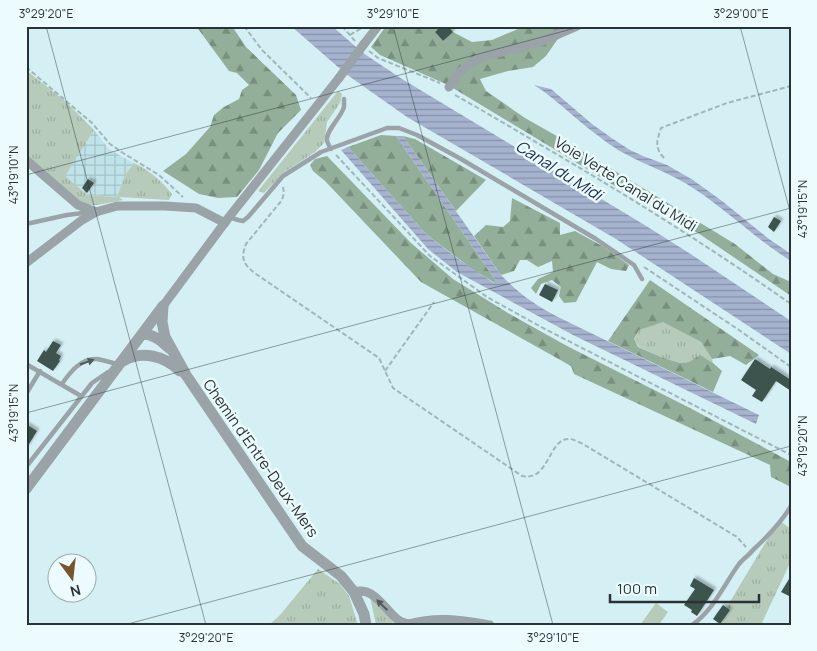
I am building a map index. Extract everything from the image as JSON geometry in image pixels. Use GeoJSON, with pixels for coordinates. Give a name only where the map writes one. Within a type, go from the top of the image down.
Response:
{"type":"FeatureCollection","features":[{"type":"Feature","properties":{"kind":"street"},"geometry":{"type":"LineString","coordinates":[[26,489],[227,220],[378,26]]}},
{"type":"Feature","properties":{"kind":"street"},"geometry":{"type":"LineString","coordinates":[[449,86],[459,73],[472,62],[483,57],[540,42],[577,26]]}},
{"type":"Feature","properties":{"kind":"street"},"geometry":{"type":"LineString","coordinates":[[26,160],[78,205],[96,212]]}},
{"type":"Feature","properties":{"kind":"street"},"geometry":{"type":"LineString","coordinates":[[26,262],[82,220],[96,212],[117,206],[196,208],[227,220]]}},
{"type":"Feature","properties":{"kind":"street","name":"Chemin d'Entre-Deux-Mers"},"geometry":{"type":"LineString","coordinates":[[163,306],[162,322],[165,337],[186,376],[302,546],[341,576],[354,592],[364,614],[366,625]]}},
{"type":"Feature","properties":{"kind":"street","name":"Chemin d'Entre-Deux-Mers"},"geometry":{"type":"LineString","coordinates":[[173,354],[164,342],[152,335],[142,335],[141,342],[147,350],[174,364],[186,376]]}},
{"type":"Feature","properties":{"kind":"street","name":"Chemin d'Entre-Deux-Mers"},"geometry":{"type":"LineString","coordinates":[[121,363],[131,356],[158,357]]}},
{"type":"Feature","properties":{"kind":"street"},"geometry":{"type":"LineString","coordinates":[[354,592],[360,590],[369,592],[398,620],[408,624],[430,619],[446,619],[490,625]]}},
{"type":"Feature","properties":{"kind":"lane"},"geometry":{"type":"LineString","coordinates":[[331,149],[327,142],[327,136],[344,107],[344,99]]}},
{"type":"Feature","properties":{"kind":"lane"},"geometry":{"type":"LineString","coordinates":[[227,220],[243,221],[283,176],[321,152],[386,128],[399,128],[417,135],[461,159],[596,239],[634,265],[642,279]]}},
{"type":"Feature","properties":{"kind":"lane"},"geometry":{"type":"LineString","coordinates":[[26,224],[67,215],[96,212]]}},
{"type":"Feature","properties":{"kind":"lane"},"geometry":{"type":"LineString","coordinates":[[62,384],[80,363],[95,359],[121,363]]}},
{"type":"Feature","properties":{"kind":"lane"},"geometry":{"type":"LineString","coordinates":[[26,467],[92,383],[121,363]]}},
{"type":"Feature","properties":{"kind":"lane"},"geometry":{"type":"LineString","coordinates":[[26,364],[81,396]]}},
{"type":"Feature","properties":{"kind":"lane"},"geometry":{"type":"LineString","coordinates":[[26,394],[40,372]]}},
{"type":"Feature","properties":{"kind":"lane"},"geometry":{"type":"LineString","coordinates":[[692,625],[698,621],[719,596],[741,562],[785,516],[791,506]]}},
{"type":"Feature","properties":{"kind":"path"},"geometry":{"type":"LineString","coordinates":[[244,26],[262,50],[318,105]]}},
{"type":"Feature","properties":{"kind":"path"},"geometry":{"type":"LineString","coordinates":[[342,26],[363,46]]}},
{"type":"Feature","properties":{"kind":"path"},"geometry":{"type":"LineString","coordinates":[[350,35],[365,26]]}},
{"type":"Feature","properties":{"kind":"path","name":"Voie Verte Canal du Midi"},"geometry":{"type":"LineString","coordinates":[[363,46],[378,58],[449,86],[454,95],[483,110],[644,206],[791,304]]}},
{"type":"Feature","properties":{"kind":"path"},"geometry":{"type":"LineString","coordinates":[[26,67],[92,123],[110,144],[159,175],[196,208]]}},
{"type":"Feature","properties":{"kind":"path"},"geometry":{"type":"LineString","coordinates":[[664,158],[658,151],[657,140],[661,128],[727,103],[791,86]]}},
{"type":"Feature","properties":{"kind":"path"},"geometry":{"type":"LineString","coordinates":[[331,149],[430,256],[487,297],[543,328],[791,455]]}},
{"type":"Feature","properties":{"kind":"path"},"geometry":{"type":"LineString","coordinates":[[279,181],[283,186],[282,200],[246,244],[243,251],[245,264],[256,274],[379,358],[393,388],[522,476],[528,478],[540,471],[561,441],[571,439],[588,447],[737,537],[746,548],[748,556]]}},
{"type":"Feature","properties":{"kind":"path"},"geometry":{"type":"LineString","coordinates":[[640,265],[649,269],[791,367]]}},
{"type":"Feature","properties":{"kind":"path"},"geometry":{"type":"LineString","coordinates":[[384,371],[434,302]]}},
{"type":"Feature","properties":{"kind":"shaded area"},"geometry":{"type":"Polygon","coordinates":[[[291,26],[332,26],[363,53],[402,79],[689,253],[791,321],[791,354],[616,239],[407,117],[346,74],[291,26]]]}},
{"type":"Feature","properties":{"kind":"shaded area"},"geometry":{"type":"Polygon","coordinates":[[[534,85],[551,89],[592,124],[630,150],[667,165],[693,180],[791,254],[791,261],[686,183],[619,151],[534,85]]]}},
{"type":"Feature","properties":{"kind":"shaded area"},"geometry":{"type":"Polygon","coordinates":[[[94,130],[108,148],[134,163],[125,175],[117,197],[87,195],[64,176],[94,130]]]}},
{"type":"Feature","properties":{"kind":"shaded area"},"geometry":{"type":"Polygon","coordinates":[[[396,136],[403,136],[507,282],[535,304],[558,317],[759,415],[756,424],[573,335],[457,272],[428,249],[341,150],[348,147],[426,234],[458,259],[494,283],[496,281],[396,136]]]}},
{"type":"Feature","properties":{"kind":"green space"},"geometry":{"type":"Polygon","coordinates":[[[196,26],[232,26],[246,47],[296,95],[301,110],[278,133],[259,170],[237,197],[218,198],[199,194],[163,171],[186,154],[210,127],[214,115],[239,99],[242,90],[249,85],[237,73],[229,71],[196,26]]]}},
{"type":"Feature","properties":{"kind":"green space"},"geometry":{"type":"Polygon","coordinates":[[[386,26],[441,26],[435,32],[443,41],[453,32],[472,42],[492,40],[525,26],[575,26],[562,33],[546,56],[533,67],[508,71],[480,79],[486,91],[525,118],[735,244],[773,274],[791,282],[791,296],[701,235],[654,206],[615,186],[448,85],[380,55],[371,47],[386,26]]]}},
{"type":"Feature","properties":{"kind":"green space"},"geometry":{"type":"Polygon","coordinates":[[[26,70],[65,101],[94,130],[65,176],[87,195],[117,197],[125,175],[134,163],[164,184],[172,194],[169,200],[119,197],[123,200],[97,205],[84,205],[47,175],[26,155],[26,70]]]}},
{"type":"Feature","properties":{"kind":"green space"},"geometry":{"type":"Polygon","coordinates":[[[338,91],[342,94],[340,103],[327,122],[324,143],[315,152],[283,173],[264,193],[258,191],[338,91]]]}},
{"type":"Feature","properties":{"kind":"green space"},"geometry":{"type":"Polygon","coordinates":[[[381,135],[396,136],[496,281],[495,283],[472,269],[426,234],[348,147],[381,135]]]}},
{"type":"Feature","properties":{"kind":"green space"},"geometry":{"type":"Polygon","coordinates":[[[403,136],[415,139],[486,180],[456,211],[403,136]]]}},
{"type":"Feature","properties":{"kind":"green space"},"geometry":{"type":"Polygon","coordinates":[[[327,156],[411,243],[453,279],[567,346],[690,408],[791,462],[791,487],[771,477],[770,465],[574,374],[571,366],[421,282],[325,181],[313,171],[310,165],[315,159],[327,156]]]}},
{"type":"Feature","properties":{"kind":"green space"},"geometry":{"type":"Polygon","coordinates":[[[512,198],[560,223],[560,235],[575,231],[604,247],[629,265],[626,271],[611,269],[597,262],[576,302],[564,303],[559,296],[561,287],[552,280],[541,284],[536,294],[531,288],[538,279],[553,272],[552,261],[538,267],[527,260],[520,260],[514,271],[501,275],[474,236],[486,225],[503,227],[510,221],[512,198]]]}},
{"type":"Feature","properties":{"kind":"green space"},"geometry":{"type":"Polygon","coordinates":[[[650,280],[759,355],[746,365],[730,356],[712,359],[701,342],[663,322],[639,330],[634,339],[638,347],[680,363],[689,362],[700,355],[713,363],[722,371],[713,392],[608,341],[650,280]]]}},
{"type":"Feature","properties":{"kind":"green space"},"geometry":{"type":"Polygon","coordinates":[[[662,321],[701,342],[713,363],[700,356],[689,362],[680,363],[639,347],[634,340],[639,330],[662,321]]]}},
{"type":"Feature","properties":{"kind":"green space"},"geometry":{"type":"Polygon","coordinates":[[[779,520],[791,529],[791,561],[761,625],[716,625],[779,520]]]}},
{"type":"Feature","properties":{"kind":"green space"},"geometry":{"type":"Polygon","coordinates":[[[318,569],[340,584],[349,596],[358,625],[269,625],[280,615],[318,569]]]}},
{"type":"Feature","properties":{"kind":"green space"},"geometry":{"type":"Polygon","coordinates":[[[370,597],[393,622],[394,625],[376,625],[370,597]]]}},
{"type":"Feature","properties":{"kind":"green space"},"geometry":{"type":"Polygon","coordinates":[[[656,603],[668,612],[659,625],[640,625],[656,603]]]}},
{"type":"Feature","properties":{"kind":"building"},"geometry":{"type":"Polygon","coordinates":[[[441,26],[448,26],[453,32],[443,41],[435,32],[441,26]]]}},
{"type":"Feature","properties":{"kind":"building"},"geometry":{"type":"Polygon","coordinates":[[[88,179],[94,183],[87,193],[82,188],[88,179]]]}},
{"type":"Feature","properties":{"kind":"building"},"geometry":{"type":"Polygon","coordinates":[[[774,217],[781,221],[774,232],[768,227],[774,217]]]}},
{"type":"Feature","properties":{"kind":"building"},"geometry":{"type":"Polygon","coordinates":[[[545,284],[558,290],[552,302],[539,295],[545,284]]]}},
{"type":"Feature","properties":{"kind":"building"},"geometry":{"type":"Polygon","coordinates":[[[53,341],[61,345],[56,353],[61,356],[53,371],[37,361],[53,341]]]}},
{"type":"Feature","properties":{"kind":"building"},"geometry":{"type":"Polygon","coordinates":[[[755,359],[791,380],[791,391],[776,381],[762,402],[752,396],[756,390],[741,380],[755,359]]]}},
{"type":"Feature","properties":{"kind":"building"},"geometry":{"type":"Polygon","coordinates":[[[26,424],[37,431],[26,449],[26,424]]]}},
{"type":"Feature","properties":{"kind":"building"},"geometry":{"type":"Polygon","coordinates":[[[791,576],[791,597],[781,592],[791,576]]]}},
{"type":"Feature","properties":{"kind":"building"},"geometry":{"type":"Polygon","coordinates":[[[694,578],[714,590],[697,616],[684,605],[695,589],[690,586],[694,578]]]}},
{"type":"Feature","properties":{"kind":"building"},"geometry":{"type":"Polygon","coordinates":[[[723,605],[730,610],[720,624],[713,619],[723,605]]]}},
{"type":"Feature","properties":{"kind":"water label","name":"Canal du Midi"},"geometry":{"type":"Point","coordinates":[559,170]}}]}
